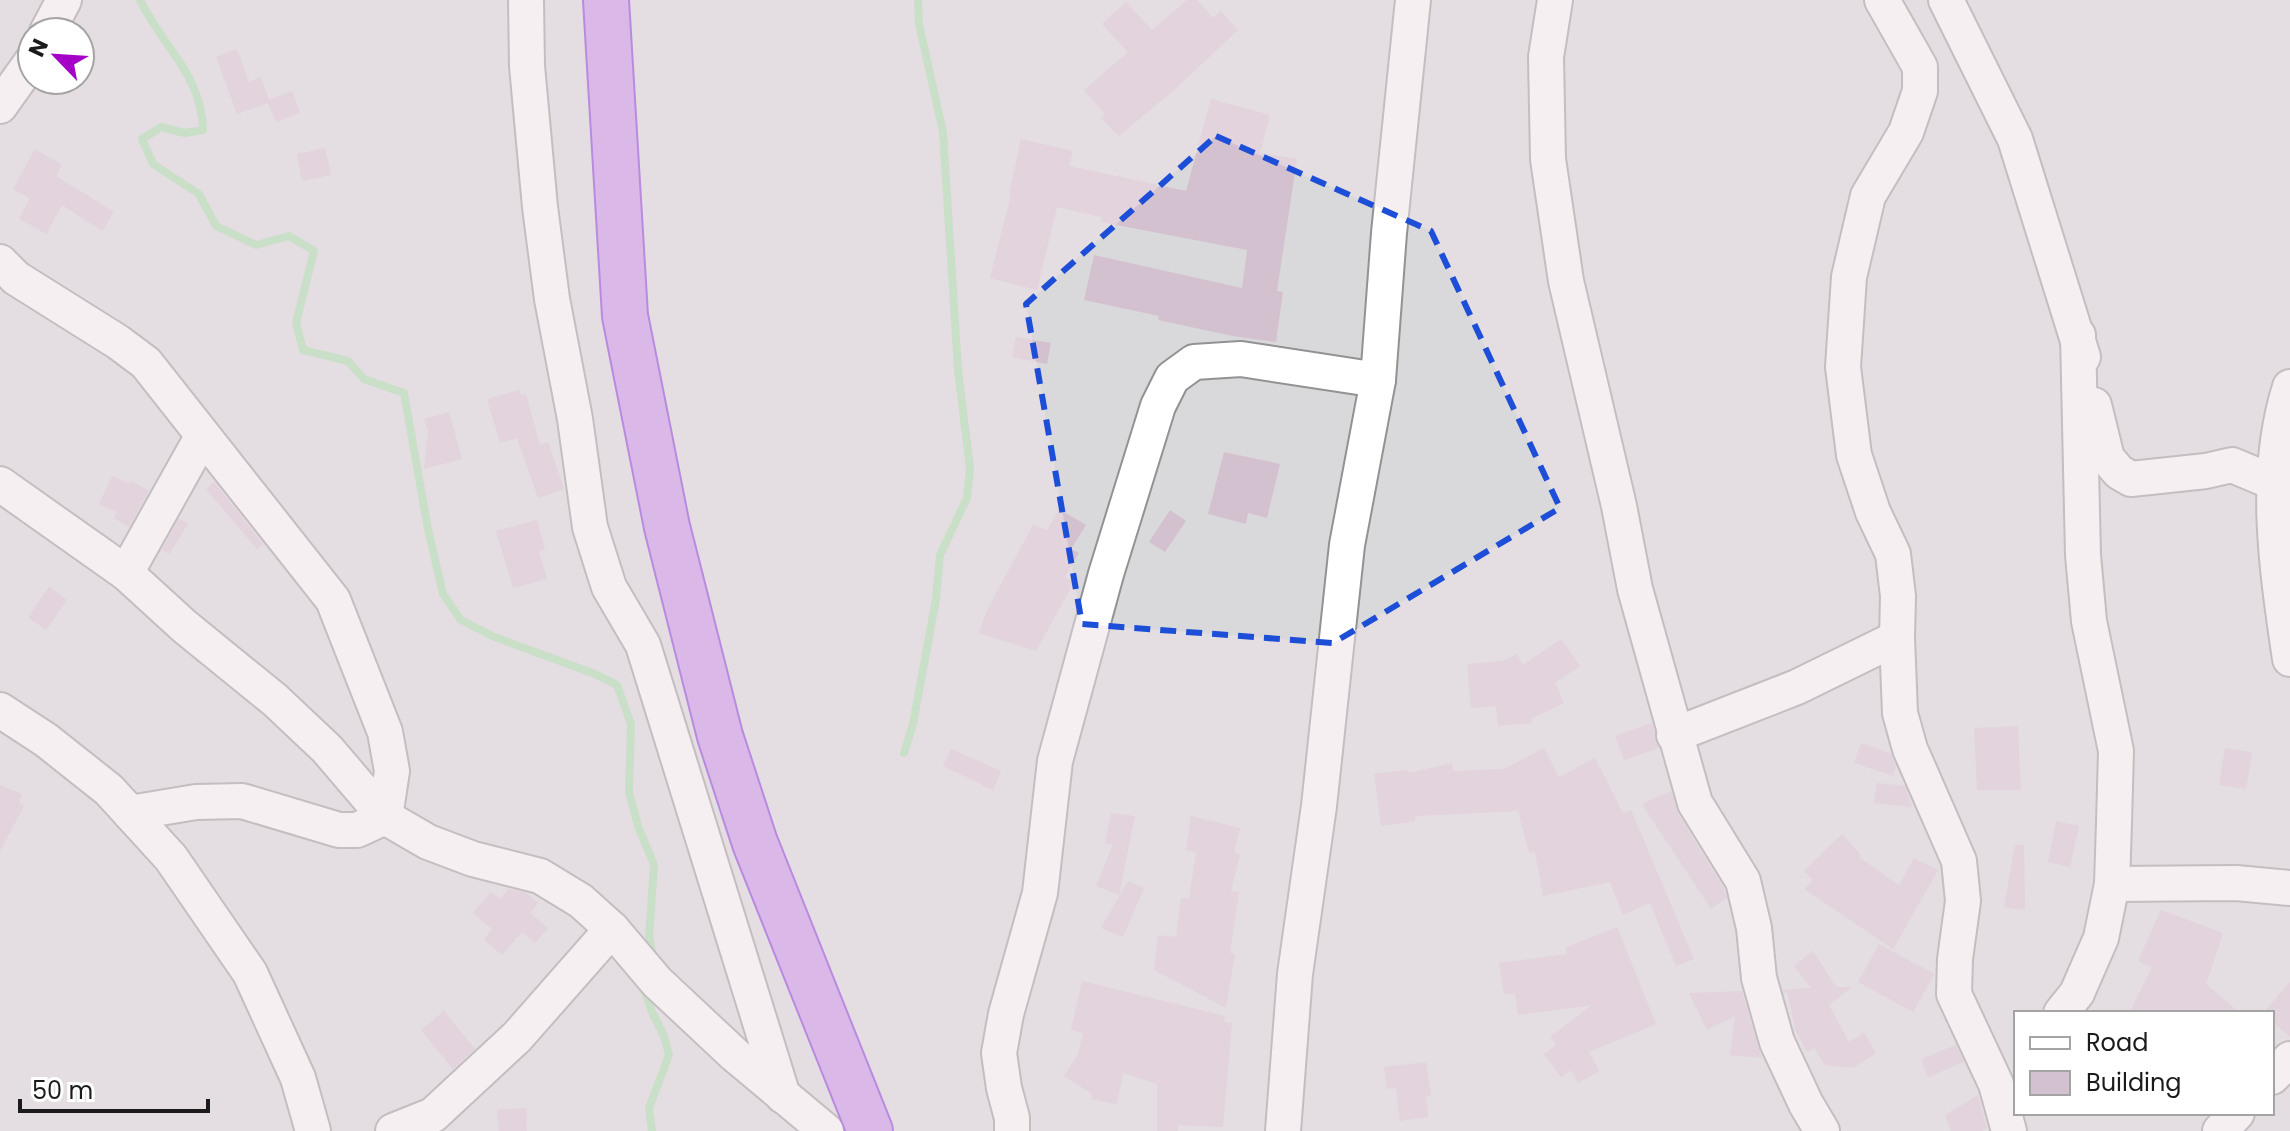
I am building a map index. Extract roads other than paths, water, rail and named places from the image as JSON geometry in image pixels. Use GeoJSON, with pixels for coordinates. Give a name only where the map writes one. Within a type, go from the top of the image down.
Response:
{"type":"FeatureCollection","features":[{"type":"Feature","properties":{"kind":"highway"},"geometry":{"type":"LineString","coordinates":[[607,0],[625,316],[667,527],[720,736],[755,843],[870,1131]]}},
{"type":"Feature","properties":{"kind":"street"},"geometry":{"type":"LineString","coordinates":[[526,0],[527,66],[540,207],[590,527],[609,587],[643,645],[807,1118]]}},
{"type":"Feature","properties":{"kind":"street"},"geometry":{"type":"LineString","coordinates":[[1283,1131],[1295,974],[1319,806],[1347,545],[1378,380],[1389,233],[1413,0]]}},
{"type":"Feature","properties":{"kind":"street"},"geometry":{"type":"LineString","coordinates":[[1555,0],[1546,57],[1548,159],[1566,281],[1598,410],[1635,589],[1695,803],[1743,881],[1754,928],[1759,978],[1777,1042],[1822,1131]]}},
{"type":"Feature","properties":{"kind":"street"},"geometry":{"type":"LineString","coordinates":[[1882,0],[1920,67],[1920,91],[1906,132],[1868,196],[1849,277],[1843,367],[1854,455],[1873,512],[1893,554],[1898,596],[1900,713],[1910,749],[1959,861],[1963,901],[1954,994],[2006,1074],[2009,1131]]}},
{"type":"Feature","properties":{"kind":"street"},"geometry":{"type":"LineString","coordinates":[[1946,0],[2015,139],[2078,335],[2107,458],[2119,472],[2131,479],[2232,465],[2275,483]]}},
{"type":"Feature","properties":{"kind":"street"},"geometry":{"type":"LineString","coordinates":[[0,106],[16,84]]}},
{"type":"Feature","properties":{"kind":"street"},"geometry":{"type":"LineString","coordinates":[[0,262],[16,278],[146,363],[333,600],[385,732],[392,771],[385,817]]}},
{"type":"Feature","properties":{"kind":"street"},"geometry":{"type":"LineString","coordinates":[[2063,1011],[2077,993],[2101,938],[2112,884],[2116,751],[2089,621],[2084,569],[2078,335]]}},
{"type":"Feature","properties":{"kind":"street"},"geometry":{"type":"LineString","coordinates":[[1012,1131],[999,1053],[1006,1014],[1040,893],[1055,761],[1106,574],[1158,406],[1172,378],[1194,362],[1241,359],[1378,380]]}},
{"type":"Feature","properties":{"kind":"street"},"geometry":{"type":"LineString","coordinates":[[2290,387],[2284,406],[2275,483],[2275,551],[2290,659]]}},
{"type":"Feature","properties":{"kind":"street"},"geometry":{"type":"LineString","coordinates":[[126,573],[202,437]]}},
{"type":"Feature","properties":{"kind":"street"},"geometry":{"type":"LineString","coordinates":[[0,484],[126,573],[184,626],[275,700],[327,749],[385,817],[428,842],[473,859],[540,876],[581,901],[612,929],[657,982],[807,1118]]}},
{"type":"Feature","properties":{"kind":"street"},"geometry":{"type":"LineString","coordinates":[[1674,735],[1797,687],[1897,638]]}},
{"type":"Feature","properties":{"kind":"street"},"geometry":{"type":"LineString","coordinates":[[0,710],[46,740],[109,790],[171,858],[250,973],[298,1078],[313,1131]]}},
{"type":"Feature","properties":{"kind":"street"},"geometry":{"type":"LineString","coordinates":[[130,813],[196,802],[242,801],[339,830],[357,830],[385,817]]}},
{"type":"Feature","properties":{"kind":"street"},"geometry":{"type":"LineString","coordinates":[[2112,884],[2236,883],[2290,888]]}},
{"type":"Feature","properties":{"kind":"street"},"geometry":{"type":"LineString","coordinates":[[393,1131],[434,1123],[517,1037],[612,929]]}},
{"type":"Feature","properties":{"kind":"street"},"geometry":{"type":"LineString","coordinates":[[2274,1075],[2290,1059]]}},
{"type":"Feature","properties":{"kind":"waterway"},"geometry":{"type":"LineString","coordinates":[[140,0],[196,93],[203,130],[185,133],[161,127],[142,139],[153,164],[199,194],[216,226],[256,245],[289,236],[314,251],[296,323],[303,350],[348,361],[364,379],[404,393],[443,594],[461,620],[492,636],[617,685],[631,724],[629,792],[638,826],[654,865],[649,936],[653,957]]}},
{"type":"Feature","properties":{"kind":"waterway"},"geometry":{"type":"LineString","coordinates":[[904,753],[913,724],[936,599],[940,555],[967,498],[970,468],[958,370],[943,132],[919,24],[918,0]]}},
{"type":"Feature","properties":{"kind":"waterway"},"geometry":{"type":"LineString","coordinates":[[646,989],[669,1055],[649,1108],[652,1131]]}}]}
